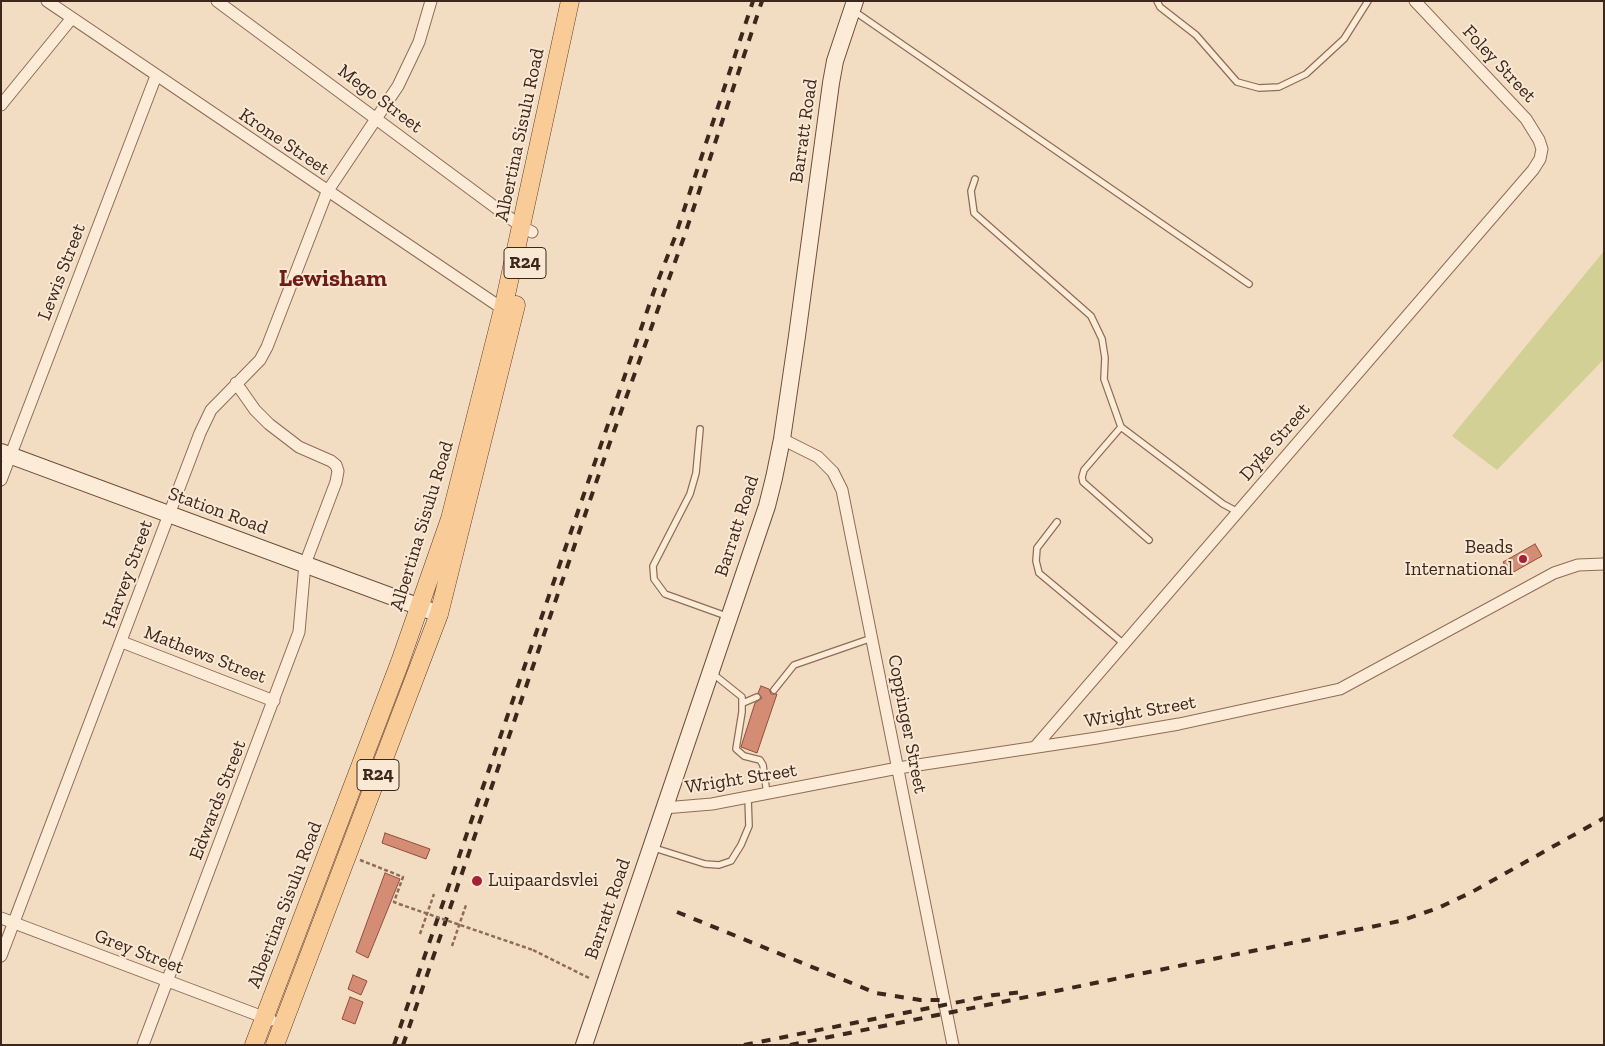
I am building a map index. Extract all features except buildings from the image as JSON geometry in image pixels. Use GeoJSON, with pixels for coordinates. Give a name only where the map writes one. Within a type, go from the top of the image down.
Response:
{"type":"FeatureCollection","features":[{"type":"Feature","properties":{"kind":"main road","name":"Albertina Sisulu Road"},"geometry":{"type":"LineString","coordinates":[[275,1045],[439,614],[512,324],[527,229],[570,1]]}},
{"type":"Feature","properties":{"kind":"main road","name":"Albertina Sisulu Road"},"geometry":{"type":"LineString","coordinates":[[254,1045],[420,607],[450,519],[503,309],[527,229],[582,1]]}},
{"type":"Feature","properties":{"kind":"main road","name":"Barratt Road"},"geometry":{"type":"LineString","coordinates":[[584,1045],[767,506],[782,439],[831,83],[835,61],[853,5]]}},
{"type":"Feature","properties":{"kind":"main road","name":"Station Road"},"geometry":{"type":"LineString","coordinates":[[6,454],[439,614]]}},
{"type":"Feature","properties":{"kind":"main road"},"geometry":{"type":"LineString","coordinates":[[337,827],[356,835]]}},
{"type":"Feature","properties":{"kind":"street","name":"Krone Street"},"geometry":{"type":"LineString","coordinates":[[47,1],[327,192],[503,309]]}},
{"type":"Feature","properties":{"kind":"street","name":"Mego Street"},"geometry":{"type":"LineString","coordinates":[[217,1],[527,229]]}},
{"type":"Feature","properties":{"kind":"street","name":"Harvey Street"},"geometry":{"type":"LineString","coordinates":[[1,956],[122,642],[169,514],[211,410],[260,360],[267,347],[327,192],[375,117],[398,86],[410,64],[431,1]]}},
{"type":"Feature","properties":{"kind":"street","name":"Foley Street"},"geometry":{"type":"LineString","coordinates":[[1415,1],[1526,119],[1539,140],[1542,149],[1540,159]]}},
{"type":"Feature","properties":{"kind":"street"},"geometry":{"type":"LineString","coordinates":[[1,105],[72,18]]}},
{"type":"Feature","properties":{"kind":"street","name":"Lewis Street"},"geometry":{"type":"LineString","coordinates":[[1,480],[6,454],[156,76]]}},
{"type":"Feature","properties":{"kind":"street","name":"Dyke Street"},"geometry":{"type":"LineString","coordinates":[[1035,747],[1533,170],[1540,159]]}},
{"type":"Feature","properties":{"kind":"street","name":"Edwards Street"},"geometry":{"type":"LineString","coordinates":[[143,1045],[299,632],[305,564],[336,482],[338,471],[336,465],[299,447],[282,435],[255,410],[236,383]]}},
{"type":"Feature","properties":{"kind":"street","name":"Coppinger Street"},"geometry":{"type":"LineString","coordinates":[[782,439],[818,457],[833,472],[839,483],[872,638],[953,1045]]}},
{"type":"Feature","properties":{"kind":"street","name":"Wright Street"},"geometry":{"type":"LineString","coordinates":[[664,808],[712,804],[898,768],[1179,724],[1340,689],[1554,573],[1568,567],[1598,564]]}},
{"type":"Feature","properties":{"kind":"street","name":"Mathews Street"},"geometry":{"type":"LineString","coordinates":[[122,642],[274,700]]}},
{"type":"Feature","properties":{"kind":"street","name":"Grey Street"},"geometry":{"type":"LineString","coordinates":[[1,918],[284,1025]]}},
{"type":"Feature","properties":{"kind":"lane"},"geometry":{"type":"LineString","coordinates":[[1157,1],[1160,7],[1196,35],[1237,82],[1259,88],[1279,87],[1306,74],[1344,38],[1368,1]]}},
{"type":"Feature","properties":{"kind":"lane"},"geometry":{"type":"LineString","coordinates":[[853,5],[1249,284]]}},
{"type":"Feature","properties":{"kind":"lane"},"geometry":{"type":"LineString","coordinates":[[975,178],[971,191],[974,213],[1091,316],[1102,339],[1105,358],[1104,379],[1121,427],[1223,504],[1238,512]]}},
{"type":"Feature","properties":{"kind":"lane"},"geometry":{"type":"LineString","coordinates":[[1121,427],[1084,470],[1082,477],[1084,482],[1149,540]]}},
{"type":"Feature","properties":{"kind":"lane"},"geometry":{"type":"LineString","coordinates":[[700,429],[696,473],[690,494],[653,566],[654,580],[665,594],[728,617]]}},
{"type":"Feature","properties":{"kind":"lane"},"geometry":{"type":"LineString","coordinates":[[1057,522],[1037,548],[1036,561],[1039,573],[1124,644]]}},
{"type":"Feature","properties":{"kind":"lane"},"geometry":{"type":"LineString","coordinates":[[774,690],[794,665],[872,638]]}},
{"type":"Feature","properties":{"kind":"lane"},"geometry":{"type":"LineString","coordinates":[[711,672],[738,692],[743,703],[736,749],[744,756],[760,760],[763,765],[767,794]]}},
{"type":"Feature","properties":{"kind":"lane"},"geometry":{"type":"LineString","coordinates":[[743,703],[757,698]]}},
{"type":"Feature","properties":{"kind":"lane"},"geometry":{"type":"LineString","coordinates":[[651,847],[705,864],[719,865],[731,860],[741,845],[749,826],[748,798]]}},
{"type":"Feature","properties":{"kind":"path"},"geometry":{"type":"LineString","coordinates":[[348,855],[403,877],[394,902],[533,950],[604,986]]}},
{"type":"Feature","properties":{"kind":"path"},"geometry":{"type":"LineString","coordinates":[[420,934],[434,894]]}},
{"type":"Feature","properties":{"kind":"path"},"geometry":{"type":"LineString","coordinates":[[452,946],[466,905]]}},
{"type":"Feature","properties":{"kind":"shaded area"},"geometry":{"type":"Polygon","coordinates":[[[1604,251],[1604,359],[1497,470],[1452,436],[1604,251]]]}},
{"type":"Feature","properties":{"kind":"railway"},"geometry":{"type":"LineString","coordinates":[[394,1045],[654,291],[675,237],[753,1]]}},
{"type":"Feature","properties":{"kind":"railway"},"geometry":{"type":"LineString","coordinates":[[403,1045],[609,445],[684,237],[762,1]]}},
{"type":"Feature","properties":{"kind":"railway"},"geometry":{"type":"LineString","coordinates":[[790,1045],[1400,921],[1438,908],[1472,892],[1604,818]]}},
{"type":"Feature","properties":{"kind":"railway"},"geometry":{"type":"LineString","coordinates":[[677,912],[876,993],[920,1000],[943,1000]]}},
{"type":"Feature","properties":{"kind":"railway"},"geometry":{"type":"LineString","coordinates":[[744,1045],[994,995],[1023,992]]}},
{"type":"Feature","properties":{"kind":"place","name":"Beads International"},"geometry":{"type":"Point","coordinates":[1523,559]}},
{"type":"Feature","properties":{"kind":"place","name":"Luipaardsvlei"},"geometry":{"type":"Point","coordinates":[477,881]}},
{"type":"Feature","properties":{"kind":"district","name":"Lewisham"},"geometry":{"type":"Point","coordinates":[333,279]}}]}
